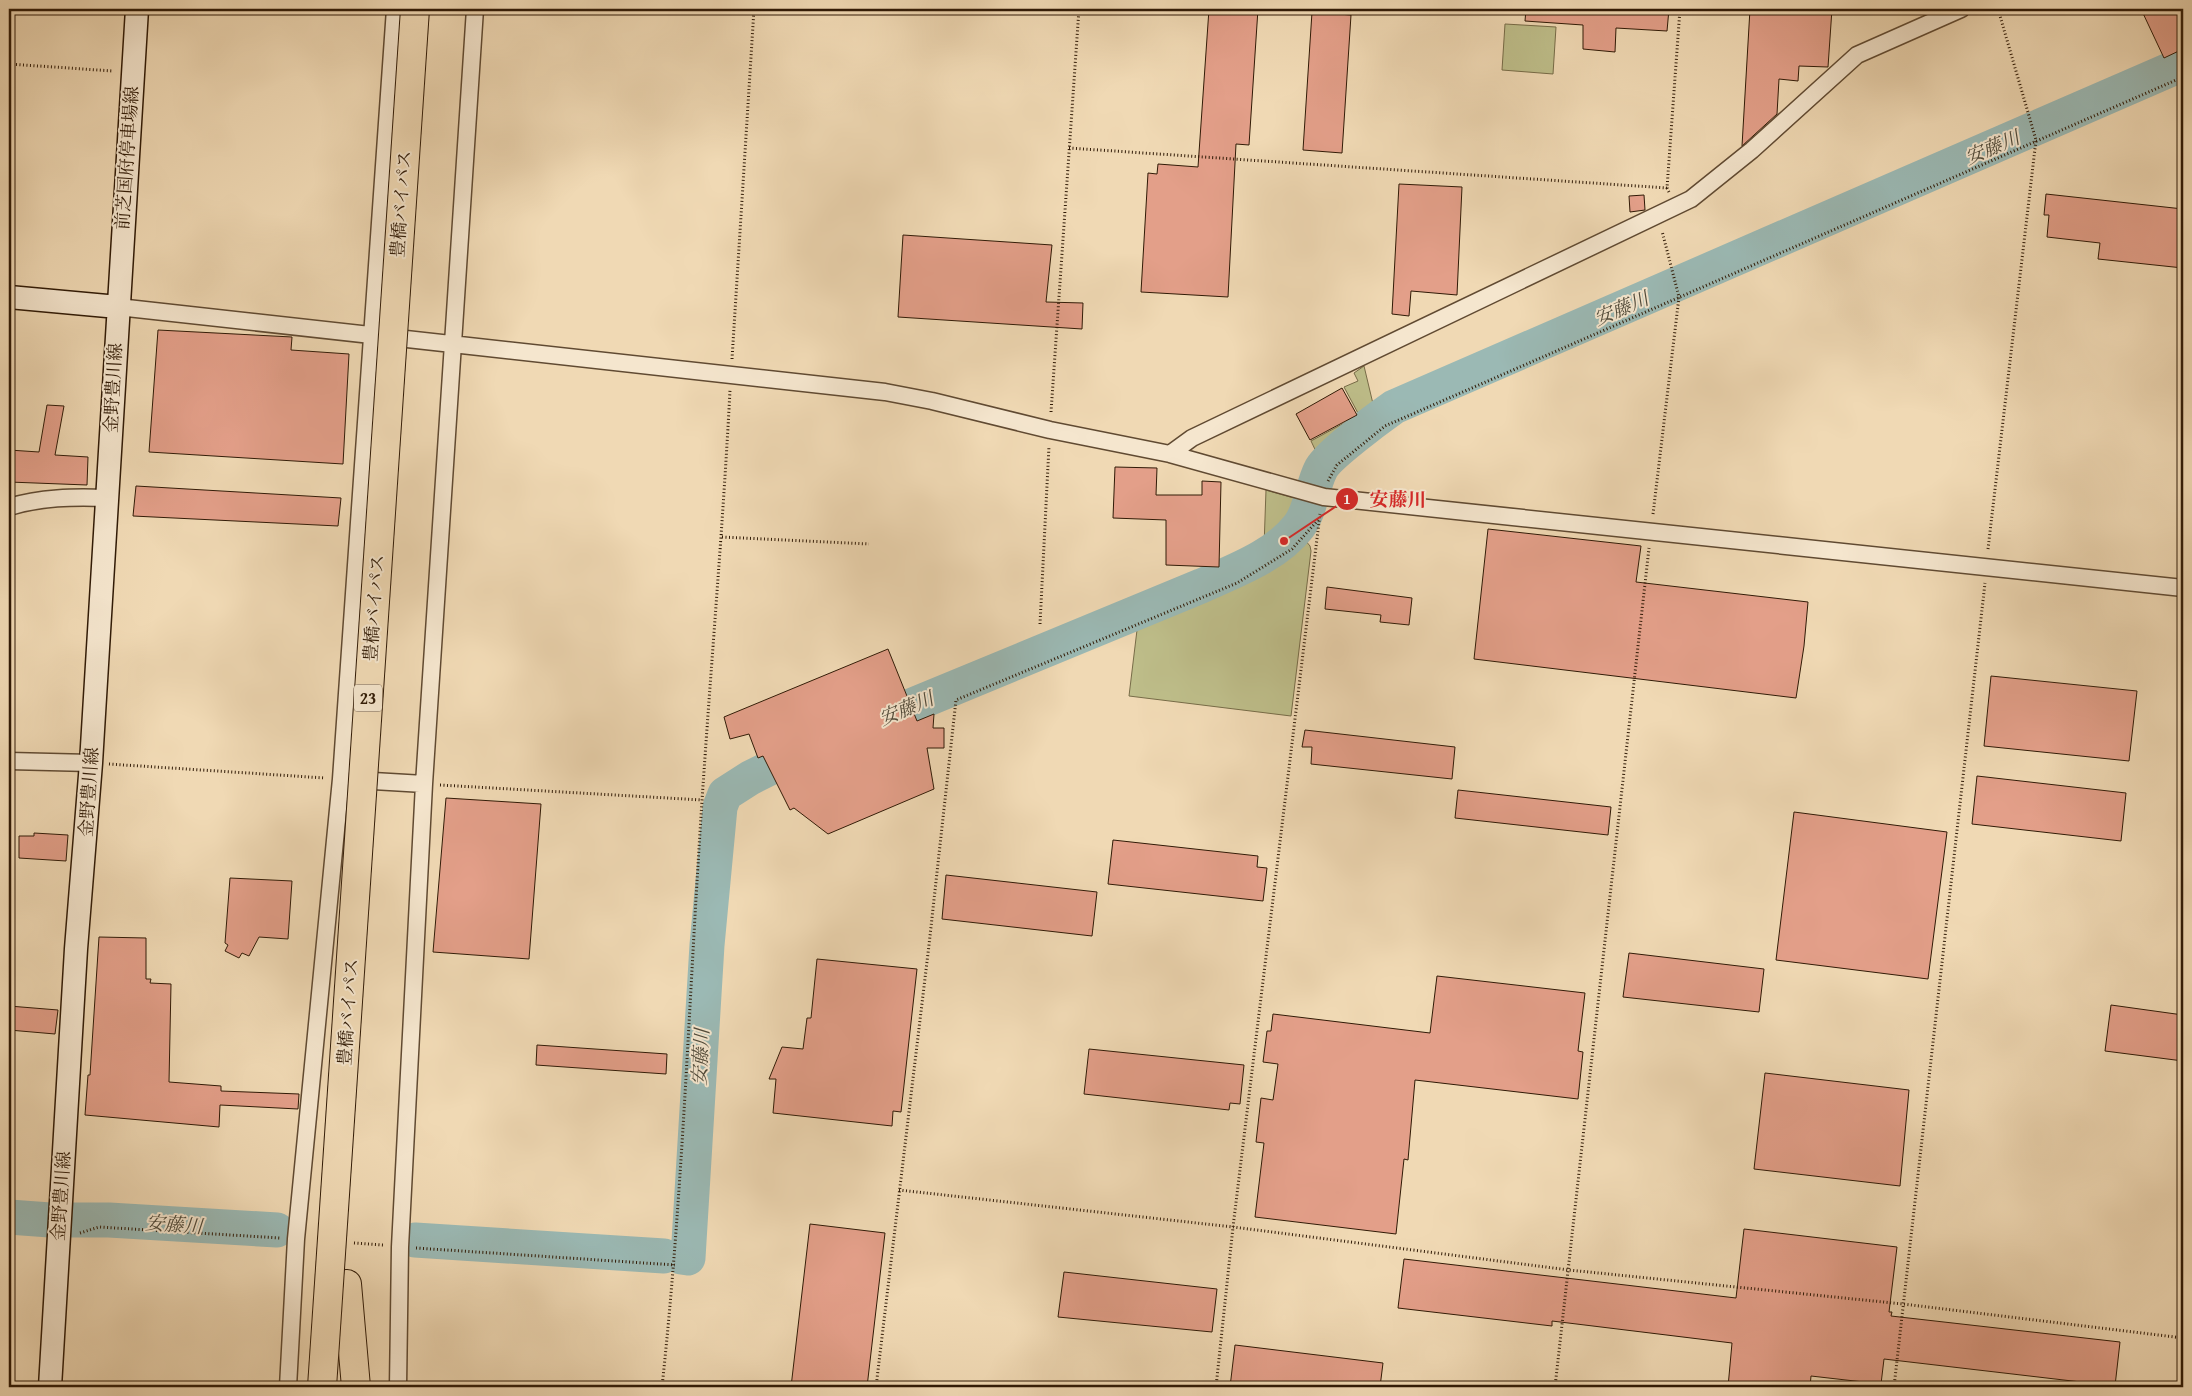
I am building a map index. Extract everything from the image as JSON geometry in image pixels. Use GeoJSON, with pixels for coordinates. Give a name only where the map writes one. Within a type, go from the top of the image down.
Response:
{"type":"FeatureCollection","features":[{"type":"Feature","properties":{"kind":"highway","name":"豊橋バイパス"},"geometry":{"type":"LineString","coordinates":[[339,1387],[338,1281],[415,9]]}},
{"type":"Feature","properties":{"kind":"highway","name":"豊橋バイパス"},"geometry":{"type":"LineString","coordinates":[[322,1387],[348,1208],[372,895],[380,716],[428,9]]}},
{"type":"Feature","properties":{"kind":"highway"},"geometry":{"type":"LineString","coordinates":[[309,1387],[312,1341],[338,1281]]}},
{"type":"Feature","properties":{"kind":"highway"},"geometry":{"type":"LineString","coordinates":[[338,1281],[356,1387]]}},
{"type":"Feature","properties":{"kind":"main road","name":"前芝国府停車場線"},"geometry":{"type":"LineString","coordinates":[[118,307],[137,9]]}},
{"type":"Feature","properties":{"kind":"main road"},"geometry":{"type":"LineString","coordinates":[[9,297],[118,307]]}},
{"type":"Feature","properties":{"kind":"main road","name":"金野豊川線"},"geometry":{"type":"LineString","coordinates":[[50,1387],[76,950],[91,763],[118,307]]}},
{"type":"Feature","properties":{"kind":"street"},"geometry":{"type":"LineString","coordinates":[[288,1387],[296,1239],[341,779],[395,9]]}},
{"type":"Feature","properties":{"kind":"street"},"geometry":{"type":"LineString","coordinates":[[398,1387],[400,1247],[424,784],[475,9]]}},
{"type":"Feature","properties":{"kind":"street"},"geometry":{"type":"LineString","coordinates":[[1170,454],[1192,438],[1691,199],[1857,55],[1961,9]]}},
{"type":"Feature","properties":{"kind":"street"},"geometry":{"type":"LineString","coordinates":[[118,307],[885,392],[932,401],[1050,430],[1170,454],[1316,495],[2183,588]]}},
{"type":"Feature","properties":{"kind":"street"},"geometry":{"type":"LineString","coordinates":[[9,506],[32,500],[72,496],[107,498]]}},
{"type":"Feature","properties":{"kind":"street"},"geometry":{"type":"LineString","coordinates":[[9,761],[91,763]]}},
{"type":"Feature","properties":{"kind":"street"},"geometry":{"type":"LineString","coordinates":[[341,779],[424,784]]}},
{"type":"Feature","properties":{"kind":"path"},"geometry":{"type":"LineString","coordinates":[[662,1387],[675,1265],[702,800],[722,536],[754,9]]}},
{"type":"Feature","properties":{"kind":"path"},"geometry":{"type":"LineString","coordinates":[[1040,624],[1050,430],[1078,9]]}},
{"type":"Feature","properties":{"kind":"path"},"geometry":{"type":"LineString","coordinates":[[1556,1387],[1679,296],[1662,228],[1671,198],[1667,188],[1680,9]]}},
{"type":"Feature","properties":{"kind":"path"},"geometry":{"type":"LineString","coordinates":[[1894,1387],[2035,138],[1998,9]]}},
{"type":"Feature","properties":{"kind":"path"},"geometry":{"type":"LineString","coordinates":[[9,64],[133,72]]}},
{"type":"Feature","properties":{"kind":"path"},"geometry":{"type":"LineString","coordinates":[[1216,1387],[1233,1228],[1320,519],[1316,495],[1337,465],[1385,426],[2035,138],[2183,77]]}},
{"type":"Feature","properties":{"kind":"path"},"geometry":{"type":"LineString","coordinates":[[1069,148],[1667,188]]}},
{"type":"Feature","properties":{"kind":"path"},"geometry":{"type":"LineString","coordinates":[[876,1387],[898,1190],[929,945],[956,700],[1237,583],[1292,549],[1320,519]]}},
{"type":"Feature","properties":{"kind":"path"},"geometry":{"type":"LineString","coordinates":[[722,536],[869,544]]}},
{"type":"Feature","properties":{"kind":"path"},"geometry":{"type":"LineString","coordinates":[[91,763],[341,779]]}},
{"type":"Feature","properties":{"kind":"path"},"geometry":{"type":"LineString","coordinates":[[424,784],[702,800]]}},
{"type":"Feature","properties":{"kind":"path"},"geometry":{"type":"LineString","coordinates":[[898,1190],[1233,1228],[1569,1270],[1903,1304],[2183,1338]]}},
{"type":"Feature","properties":{"kind":"path"},"geometry":{"type":"LineString","coordinates":[[58,1239],[99,1227],[296,1239]]}},
{"type":"Feature","properties":{"kind":"path"},"geometry":{"type":"LineString","coordinates":[[353,1243],[675,1265]]}},
{"type":"Feature","properties":{"kind":"green space"},"geometry":{"type":"Polygon","coordinates":[[[1505,24],[1556,27],[1553,74],[1502,70],[1505,24]]]}},
{"type":"Feature","properties":{"kind":"green space"},"geometry":{"type":"Polygon","coordinates":[[[1364,366],[1374,408],[1321,462],[1311,441],[1359,415],[1344,387],[1358,381],[1354,373],[1364,366]]]}},
{"type":"Feature","properties":{"kind":"green space"},"geometry":{"type":"Polygon","coordinates":[[[1266,490],[1305,501],[1297,518],[1264,547],[1266,490]]]}},
{"type":"Feature","properties":{"kind":"green space"},"geometry":{"type":"Polygon","coordinates":[[[1305,540],[1310,546],[1311,551],[1291,716],[1129,696],[1137,630],[1224,591],[1265,568],[1305,540]]]}},
{"type":"Feature","properties":{"kind":"building"},"geometry":{"type":"Polygon","coordinates":[[[1209,9],[1258,9],[1249,145],[1236,144],[1228,297],[1141,292],[1148,173],[1157,174],[1158,164],[1198,167],[1209,9]]]}},
{"type":"Feature","properties":{"kind":"building"},"geometry":{"type":"Polygon","coordinates":[[[1526,9],[1669,9],[1667,31],[1616,28],[1615,52],[1583,49],[1583,25],[1525,21],[1526,9]]]}},
{"type":"Feature","properties":{"kind":"building"},"geometry":{"type":"Polygon","coordinates":[[[1750,9],[1832,9],[1828,67],[1799,66],[1798,81],[1779,79],[1777,114],[1742,146],[1750,9]]]}},
{"type":"Feature","properties":{"kind":"building"},"geometry":{"type":"Polygon","coordinates":[[[2141,9],[2183,9],[2183,49],[2164,58],[2141,9]]]}},
{"type":"Feature","properties":{"kind":"building"},"geometry":{"type":"Polygon","coordinates":[[[1312,12],[1351,15],[1342,153],[1303,150],[1312,12]]]}},
{"type":"Feature","properties":{"kind":"building"},"geometry":{"type":"Polygon","coordinates":[[[1399,184],[1462,187],[1457,295],[1411,291],[1409,316],[1392,314],[1399,184]]]}},
{"type":"Feature","properties":{"kind":"building"},"geometry":{"type":"Polygon","coordinates":[[[2046,194],[2183,209],[2183,268],[2098,259],[2100,243],[2047,237],[2049,215],[2044,215],[2046,194]]]}},
{"type":"Feature","properties":{"kind":"building"},"geometry":{"type":"Polygon","coordinates":[[[1644,195],[1645,210],[1630,212],[1629,196],[1644,195]]]}},
{"type":"Feature","properties":{"kind":"building"},"geometry":{"type":"Polygon","coordinates":[[[903,235],[1052,245],[1046,302],[1083,303],[1082,329],[898,317],[903,235]]]}},
{"type":"Feature","properties":{"kind":"building"},"geometry":{"type":"Polygon","coordinates":[[[158,330],[292,337],[291,350],[349,354],[343,464],[149,452],[158,330]]]}},
{"type":"Feature","properties":{"kind":"building"},"geometry":{"type":"Polygon","coordinates":[[[1342,388],[1357,415],[1310,440],[1296,414],[1342,388]]]}},
{"type":"Feature","properties":{"kind":"building"},"geometry":{"type":"Polygon","coordinates":[[[47,405],[64,406],[55,455],[88,457],[87,485],[9,482],[9,450],[39,452],[47,405]]]}},
{"type":"Feature","properties":{"kind":"building"},"geometry":{"type":"Polygon","coordinates":[[[1115,467],[1157,468],[1156,495],[1202,495],[1202,481],[1221,482],[1219,567],[1166,565],[1166,520],[1113,518],[1115,467]]]}},
{"type":"Feature","properties":{"kind":"building"},"geometry":{"type":"Polygon","coordinates":[[[136,486],[341,498],[338,526],[133,516],[136,486]]]}},
{"type":"Feature","properties":{"kind":"building"},"geometry":{"type":"Polygon","coordinates":[[[1488,529],[1641,546],[1636,582],[1808,602],[1796,698],[1474,659],[1488,529]]]}},
{"type":"Feature","properties":{"kind":"building"},"geometry":{"type":"Polygon","coordinates":[[[1327,587],[1412,598],[1409,625],[1380,622],[1381,615],[1325,609],[1327,587]]]}},
{"type":"Feature","properties":{"kind":"building"},"geometry":{"type":"Polygon","coordinates":[[[888,649],[917,721],[934,714],[933,728],[944,728],[944,748],[927,748],[934,789],[828,834],[794,808],[790,810],[763,756],[758,758],[749,734],[730,739],[724,717],[888,649]]]}},
{"type":"Feature","properties":{"kind":"building"},"geometry":{"type":"Polygon","coordinates":[[[1991,676],[2137,691],[2129,761],[1984,746],[1991,676]]]}},
{"type":"Feature","properties":{"kind":"building"},"geometry":{"type":"Polygon","coordinates":[[[1305,730],[1455,747],[1452,779],[1311,764],[1312,747],[1302,747],[1305,730]]]}},
{"type":"Feature","properties":{"kind":"building"},"geometry":{"type":"Polygon","coordinates":[[[1977,776],[2126,793],[2121,841],[1972,824],[1977,776]]]}},
{"type":"Feature","properties":{"kind":"building"},"geometry":{"type":"Polygon","coordinates":[[[1458,790],[1611,807],[1608,835],[1455,818],[1458,790]]]}},
{"type":"Feature","properties":{"kind":"building"},"geometry":{"type":"Polygon","coordinates":[[[446,798],[541,804],[529,959],[433,952],[446,798]]]}},
{"type":"Feature","properties":{"kind":"building"},"geometry":{"type":"Polygon","coordinates":[[[1794,812],[1947,832],[1928,979],[1776,960],[1794,812]]]}},
{"type":"Feature","properties":{"kind":"building"},"geometry":{"type":"Polygon","coordinates":[[[34,833],[68,835],[66,861],[19,858],[19,836],[34,836],[34,833]]]}},
{"type":"Feature","properties":{"kind":"building"},"geometry":{"type":"Polygon","coordinates":[[[1113,840],[1258,856],[1257,867],[1267,868],[1263,901],[1108,884],[1113,840]]]}},
{"type":"Feature","properties":{"kind":"building"},"geometry":{"type":"Polygon","coordinates":[[[946,875],[1097,892],[1092,936],[942,919],[946,875]]]}},
{"type":"Feature","properties":{"kind":"building"},"geometry":{"type":"Polygon","coordinates":[[[230,878],[292,881],[288,939],[259,937],[249,956],[242,953],[239,958],[225,951],[228,945],[225,943],[230,878]]]}},
{"type":"Feature","properties":{"kind":"building"},"geometry":{"type":"Polygon","coordinates":[[[99,937],[146,938],[146,979],[151,979],[150,983],[171,984],[169,1082],[221,1086],[221,1091],[299,1094],[298,1109],[220,1105],[219,1127],[85,1115],[88,1075],[90,1075],[99,937]]]}},
{"type":"Feature","properties":{"kind":"building"},"geometry":{"type":"Polygon","coordinates":[[[1629,953],[1764,969],[1759,1012],[1623,997],[1629,953]]]}},
{"type":"Feature","properties":{"kind":"building"},"geometry":{"type":"Polygon","coordinates":[[[817,959],[917,969],[901,1112],[893,1111],[892,1126],[773,1113],[776,1079],[769,1079],[782,1047],[803,1049],[807,1018],[811,1018],[817,959]]]}},
{"type":"Feature","properties":{"kind":"building"},"geometry":{"type":"Polygon","coordinates":[[[1437,976],[1585,993],[1578,1051],[1583,1052],[1578,1099],[1415,1080],[1408,1160],[1404,1159],[1396,1234],[1255,1217],[1264,1143],[1256,1142],[1261,1098],[1273,1100],[1278,1064],[1263,1062],[1267,1031],[1271,1031],[1273,1014],[1430,1033],[1437,976]]]}},
{"type":"Feature","properties":{"kind":"building"},"geometry":{"type":"Polygon","coordinates":[[[2111,1005],[2183,1015],[2183,1061],[2105,1051],[2111,1005]]]}},
{"type":"Feature","properties":{"kind":"building"},"geometry":{"type":"Polygon","coordinates":[[[9,1006],[58,1010],[55,1034],[9,1030],[9,1006]]]}},
{"type":"Feature","properties":{"kind":"building"},"geometry":{"type":"Polygon","coordinates":[[[537,1045],[667,1054],[666,1074],[536,1065],[537,1045]]]}},
{"type":"Feature","properties":{"kind":"building"},"geometry":{"type":"Polygon","coordinates":[[[1089,1049],[1244,1065],[1240,1104],[1230,1103],[1229,1110],[1084,1094],[1089,1049]]]}},
{"type":"Feature","properties":{"kind":"building"},"geometry":{"type":"Polygon","coordinates":[[[1765,1073],[1909,1090],[1900,1186],[1754,1169],[1765,1073]]]}},
{"type":"Feature","properties":{"kind":"building"},"geometry":{"type":"Polygon","coordinates":[[[810,1224],[885,1233],[867,1387],[791,1387],[810,1224]]]}},
{"type":"Feature","properties":{"kind":"building"},"geometry":{"type":"Polygon","coordinates":[[[1744,1229],[1897,1247],[1889,1312],[1892,1312],[1891,1316],[2120,1342],[2115,1386],[1884,1359],[1881,1384],[1811,1376],[1810,1387],[1728,1387],[1732,1343],[1552,1321],[1552,1326],[1398,1308],[1404,1259],[1736,1298],[1744,1229]]]}},
{"type":"Feature","properties":{"kind":"building"},"geometry":{"type":"Polygon","coordinates":[[[1064,1272],[1217,1289],[1212,1332],[1058,1317],[1064,1272]]]}},
{"type":"Feature","properties":{"kind":"building"},"geometry":{"type":"Polygon","coordinates":[[[1235,1345],[1383,1363],[1380,1387],[1230,1387],[1235,1345]]]}},
{"type":"Feature","properties":{"kind":"waterway","name":"安藤川"},"geometry":{"type":"LineString","coordinates":[[867,724],[1201,586],[1254,562],[1279,546],[1299,526],[1306,513],[1321,469],[1333,455],[1394,407],[2183,64]]}},
{"type":"Feature","properties":{"kind":"waterway","name":"安藤川"},"geometry":{"type":"LineString","coordinates":[[681,1257],[688,1258],[707,945],[720,807],[725,794],[750,778],[812,747]]}},
{"type":"Feature","properties":{"kind":"waterway","name":"安藤川"},"geometry":{"type":"LineString","coordinates":[[9,1217],[50,1220]]}},
{"type":"Feature","properties":{"kind":"waterway","name":"安藤川"},"geometry":{"type":"LineString","coordinates":[[70,1220],[109,1220],[277,1230]]}},
{"type":"Feature","properties":{"kind":"waterway","name":"安藤川"},"geometry":{"type":"LineString","coordinates":[[415,1240],[664,1256]]}},
{"type":"Feature","properties":{"kind":"place","name":"安藤川"},"geometry":{"type":"Point","coordinates":[1284,541]}}]}
